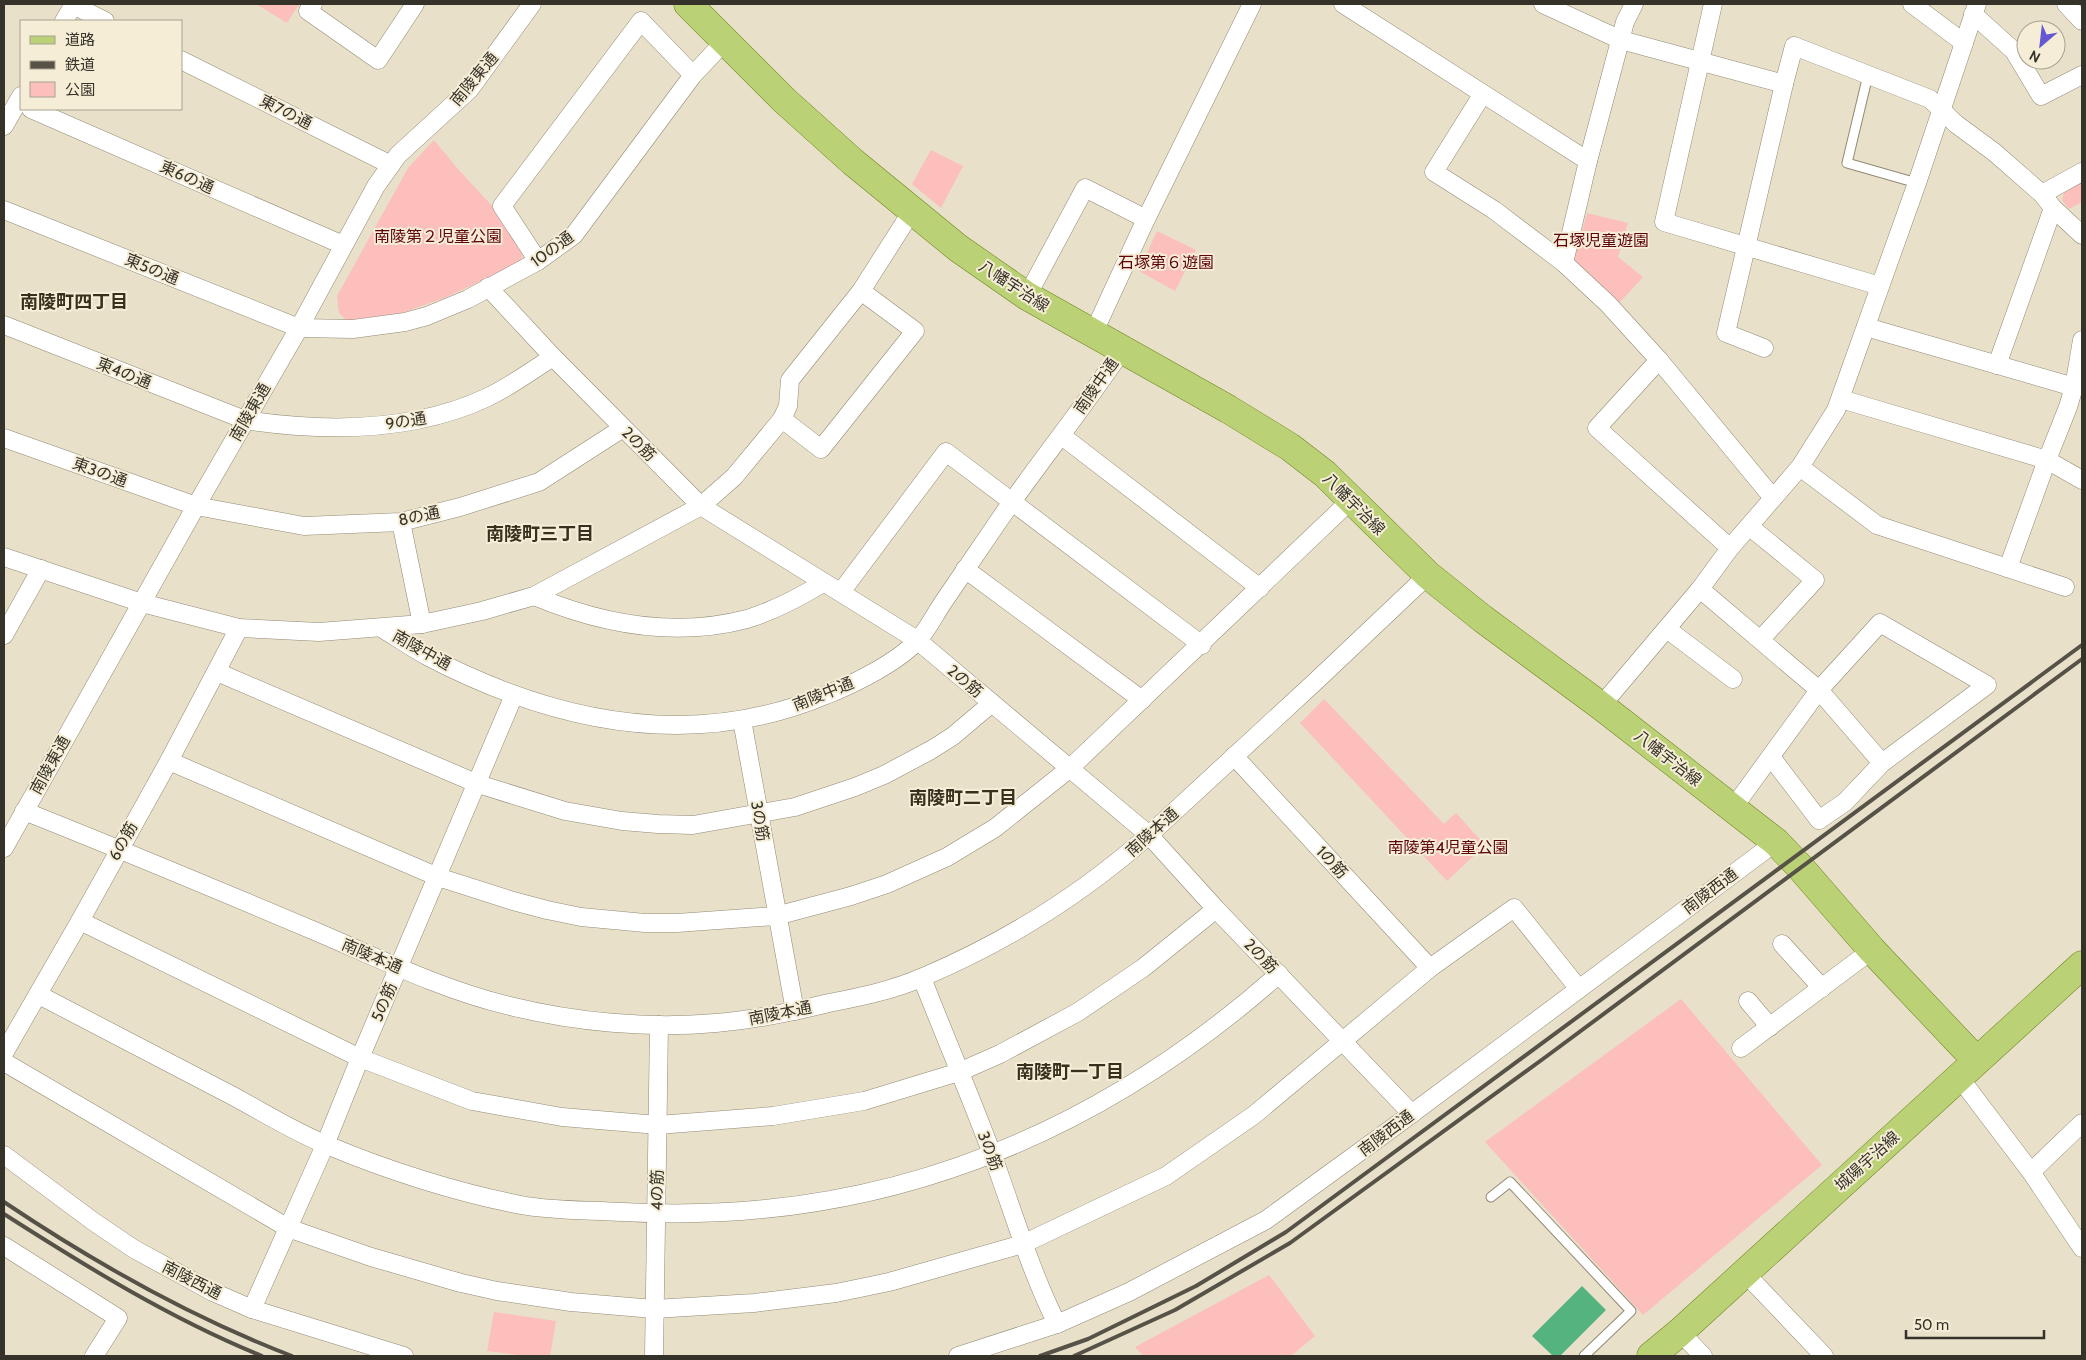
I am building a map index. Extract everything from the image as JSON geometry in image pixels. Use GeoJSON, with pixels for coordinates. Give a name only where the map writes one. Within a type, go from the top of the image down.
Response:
{"type":"FeatureCollection","features":[{"type":"Feature","properties":{"kind":"main road","name":"八幡宇治線"},"geometry":{"type":"LineString","coordinates":[[688,4],[785,101],[912,211],[958,248],[1027,296],[1290,446],[1352,499],[1404,554],[1428,575],[1776,842],[1872,950],[1967,1068]]}},
{"type":"Feature","properties":{"kind":"main road","name":"城陽宇治線"},"geometry":{"type":"LineString","coordinates":[[1651,1356],[1680,1332],[2082,965]]}},
{"type":"Feature","properties":{"kind":"street"},"geometry":{"type":"LineString","coordinates":[[65,20],[73,4],[103,20]]}},
{"type":"Feature","properties":{"kind":"street"},"geometry":{"type":"LineString","coordinates":[[313,4],[308,11],[378,60],[415,4]]}},
{"type":"Feature","properties":{"kind":"street","name":"南陵東通"},"geometry":{"type":"LineString","coordinates":[[4,848],[196,506],[300,328],[376,186],[398,155],[470,89],[532,4]]}},
{"type":"Feature","properties":{"kind":"street"},"geometry":{"type":"LineString","coordinates":[[1093,334],[1146,219],[1252,4]]}},
{"type":"Feature","properties":{"kind":"street"},"geometry":{"type":"LineString","coordinates":[[1343,4],[1588,162]]}},
{"type":"Feature","properties":{"kind":"street"},"geometry":{"type":"LineString","coordinates":[[1543,4],[1621,40],[1784,84]]}},
{"type":"Feature","properties":{"kind":"street"},"geometry":{"type":"LineString","coordinates":[[1564,262],[1625,22],[1634,4]]}},
{"type":"Feature","properties":{"kind":"street"},"geometry":{"type":"LineString","coordinates":[[1713,4],[1664,222],[1880,286]]}},
{"type":"Feature","properties":{"kind":"street"},"geometry":{"type":"LineString","coordinates":[[1912,4],[1964,43]]}},
{"type":"Feature","properties":{"kind":"street"},"geometry":{"type":"LineString","coordinates":[[2066,4],[2082,21]]}},
{"type":"Feature","properties":{"kind":"street"},"geometry":{"type":"LineString","coordinates":[[1601,706],[1700,589],[1730,548],[1750,528],[1800,467],[1841,399],[1917,184],[1975,9],[2014,51],[2041,96],[2082,75]]}},
{"type":"Feature","properties":{"kind":"street"},"geometry":{"type":"LineString","coordinates":[[538,261],[502,206],[641,21],[693,75]]}},
{"type":"Feature","properties":{"kind":"street","name":"10の通"},"geometry":{"type":"LineString","coordinates":[[300,328],[353,330],[405,322],[448,308],[538,261],[574,235],[693,75],[724,42]]}},
{"type":"Feature","properties":{"kind":"street"},"geometry":{"type":"LineString","coordinates":[[1764,348],[1726,334],[1794,46],[1930,99],[1956,124],[1994,152],[2042,194],[2053,208],[2082,235]]}},
{"type":"Feature","properties":{"kind":"street","name":"東7の通"},"geometry":{"type":"LineString","coordinates":[[182,61],[390,165]]}},
{"type":"Feature","properties":{"kind":"street"},"geometry":{"type":"LineString","coordinates":[[1482,95],[1434,172],[1494,210],[1564,262],[1608,304],[1660,360],[1773,498]]}},
{"type":"Feature","properties":{"kind":"street"},"geometry":{"type":"LineString","coordinates":[[4,126],[20,107]]}},
{"type":"Feature","properties":{"kind":"street","name":"東6の通"},"geometry":{"type":"LineString","coordinates":[[39,110],[343,245]]}},
{"type":"Feature","properties":{"kind":"street"},"geometry":{"type":"LineString","coordinates":[[2042,194],[2082,172]]}},
{"type":"Feature","properties":{"kind":"street"},"geometry":{"type":"LineString","coordinates":[[1027,296],[1085,188],[1146,219]]}},
{"type":"Feature","properties":{"kind":"street"},"geometry":{"type":"LineString","coordinates":[[1997,365],[2053,208]]}},
{"type":"Feature","properties":{"kind":"street"},"geometry":{"type":"LineString","coordinates":[[860,291],[915,330],[821,450],[782,420],[788,406],[790,380],[860,291],[912,211]]}},
{"type":"Feature","properties":{"kind":"street","name":"東5の通"},"geometry":{"type":"LineString","coordinates":[[4,212],[300,328]]}},
{"type":"Feature","properties":{"kind":"street","name":"2の筋"},"geometry":{"type":"LineString","coordinates":[[488,288],[553,357],[701,506],[917,640],[1149,835],[1216,909],[1412,1114]]}},
{"type":"Feature","properties":{"kind":"street","name":"東4の通"},"geometry":{"type":"LineString","coordinates":[[4,325],[245,420]]}},
{"type":"Feature","properties":{"kind":"street"},"geometry":{"type":"LineString","coordinates":[[1866,327],[2074,387]]}},
{"type":"Feature","properties":{"kind":"street"},"geometry":{"type":"LineString","coordinates":[[2008,568],[2074,387],[2082,340]]}},
{"type":"Feature","properties":{"kind":"street","name":"南陵中通"},"geometry":{"type":"LineString","coordinates":[[383,629],[426,656],[514,695],[580,716],[630,724],[688,725],[742,720],[813,701],[840,690],[893,659],[917,640],[1012,502],[1062,436],[1122,350]]}},
{"type":"Feature","properties":{"kind":"street","name":"9の通"},"geometry":{"type":"LineString","coordinates":[[245,420],[272,424],[330,426],[406,422],[435,416],[486,398],[510,386],[553,357]]}},
{"type":"Feature","properties":{"kind":"street"},"geometry":{"type":"LineString","coordinates":[[1660,360],[1597,428],[1730,548]]}},
{"type":"Feature","properties":{"kind":"street"},"geometry":{"type":"LineString","coordinates":[[1841,399],[2047,460],[2082,480]]}},
{"type":"Feature","properties":{"kind":"street","name":"南陵中通"},"geometry":{"type":"LineString","coordinates":[[4,557],[142,603],[239,628],[319,632],[383,629],[422,624],[482,612],[534,596],[701,506],[734,478],[782,420]]}},
{"type":"Feature","properties":{"kind":"street","name":"8の通"},"geometry":{"type":"LineString","coordinates":[[196,506],[304,526],[401,522],[460,507],[539,482],[623,428]]}},
{"type":"Feature","properties":{"kind":"street"},"geometry":{"type":"LineString","coordinates":[[1062,436],[1260,588]]}},
{"type":"Feature","properties":{"kind":"street","name":"東3の通"},"geometry":{"type":"LineString","coordinates":[[4,438],[196,506]]}},
{"type":"Feature","properties":{"kind":"street"},"geometry":{"type":"LineString","coordinates":[[841,592],[946,452],[1202,645]]}},
{"type":"Feature","properties":{"kind":"street"},"geometry":{"type":"LineString","coordinates":[[1800,467],[1877,525],[2065,587]]}},
{"type":"Feature","properties":{"kind":"street"},"geometry":{"type":"LineString","coordinates":[[169,760],[438,877],[547,910],[613,921],[677,923],[776,916],[851,896],[887,884],[938,861],[995,828],[1069,769],[1202,645],[1352,499]]}},
{"type":"Feature","properties":{"kind":"street"},"geometry":{"type":"LineString","coordinates":[[401,522],[422,624]]}},
{"type":"Feature","properties":{"kind":"street"},"geometry":{"type":"LineString","coordinates":[[1750,528],[1815,580],[1761,639]]}},
{"type":"Feature","properties":{"kind":"street"},"geometry":{"type":"LineString","coordinates":[[4,635],[41,569]]}},
{"type":"Feature","properties":{"kind":"street"},"geometry":{"type":"LineString","coordinates":[[966,569],[1142,700]]}},
{"type":"Feature","properties":{"kind":"street","name":"南陵本通"},"geometry":{"type":"LineString","coordinates":[[24,811],[119,848],[455,990],[509,1006],[570,1018],[659,1025],[716,1023],[795,1011],[860,996],[922,978],[974,954],[1038,919],[1096,880],[1149,835],[1428,575]]}},
{"type":"Feature","properties":{"kind":"street"},"geometry":{"type":"LineString","coordinates":[[534,596],[564,608],[611,622],[656,628],[700,627],[747,618],[801,596],[823,583]]}},
{"type":"Feature","properties":{"kind":"street"},"geometry":{"type":"LineString","coordinates":[[1700,589],[1819,690],[1882,763]]}},
{"type":"Feature","properties":{"kind":"street"},"geometry":{"type":"LineString","coordinates":[[1733,808],[1819,690],[1880,623],[1987,685],[1882,763],[1845,802],[1819,820],[1771,757]]}},
{"type":"Feature","properties":{"kind":"street","name":"6の筋"},"geometry":{"type":"LineString","coordinates":[[4,1054],[39,995],[169,760],[239,628]]}},
{"type":"Feature","properties":{"kind":"street"},"geometry":{"type":"LineString","coordinates":[[1666,629],[1733,679]]}},
{"type":"Feature","properties":{"kind":"street"},"geometry":{"type":"LineString","coordinates":[[217,672],[478,784],[565,811],[622,821],[694,825],[795,806],[826,798],[884,775],[953,736],[992,703]]}},
{"type":"Feature","properties":{"kind":"street","name":"5の筋"},"geometry":{"type":"LineString","coordinates":[[252,1309],[325,1145],[398,967],[478,784],[514,695]]}},
{"type":"Feature","properties":{"kind":"street","name":"3の筋"},"geometry":{"type":"LineString","coordinates":[[742,720],[776,916],[795,1011]]}},
{"type":"Feature","properties":{"kind":"street","name":"1の筋"},"geometry":{"type":"LineString","coordinates":[[1234,756],[1430,968]]}},
{"type":"Feature","properties":{"kind":"street","name":"南陵西通"},"geometry":{"type":"LineString","coordinates":[[958,1356],[1057,1324],[1129,1292],[1266,1220],[1412,1114],[1776,842]]}},
{"type":"Feature","properties":{"kind":"street"},"geometry":{"type":"LineString","coordinates":[[4,1062],[288,1228],[397,1266],[460,1283],[534,1297],[654,1309],[754,1304],[836,1292],[915,1275],[1023,1244],[1166,1176],[1254,1115],[1430,968],[1514,908],[1579,989]]}},
{"type":"Feature","properties":{"kind":"street"},"geometry":{"type":"LineString","coordinates":[[80,921],[360,1058],[472,1101],[562,1117],[658,1125],[773,1116],[864,1102],[959,1072],[1008,1050],[1078,1012],[1143,968],[1216,909]]}},
{"type":"Feature","properties":{"kind":"street"},"geometry":{"type":"LineString","coordinates":[[1782,944],[1822,988]]}},
{"type":"Feature","properties":{"kind":"street"},"geometry":{"type":"LineString","coordinates":[[1742,1048],[1872,950]]}},
{"type":"Feature","properties":{"kind":"street"},"geometry":{"type":"LineString","coordinates":[[39,995],[325,1145],[434,1183],[524,1206],[656,1214],[736,1212],[815,1203],[904,1184],[992,1155],[1072,1119],[1138,1082],[1211,1032],[1278,974]]}},
{"type":"Feature","properties":{"kind":"street","name":"3の筋"},"geometry":{"type":"LineString","coordinates":[[922,978],[992,1155],[1023,1244],[1047,1305],[1057,1324]]}},
{"type":"Feature","properties":{"kind":"street"},"geometry":{"type":"LineString","coordinates":[[1748,1001],[1770,1027]]}},
{"type":"Feature","properties":{"kind":"street","name":"4の筋"},"geometry":{"type":"LineString","coordinates":[[654,1356],[659,1025]]}},
{"type":"Feature","properties":{"kind":"street"},"geometry":{"type":"LineString","coordinates":[[1967,1068],[2031,1172],[2082,1248]]}},
{"type":"Feature","properties":{"kind":"street"},"geometry":{"type":"LineString","coordinates":[[2031,1172],[2082,1123]]}},
{"type":"Feature","properties":{"kind":"street","name":"南陵西通"},"geometry":{"type":"LineString","coordinates":[[4,1155],[94,1222],[134,1249],[198,1284],[252,1309],[404,1356]]}},
{"type":"Feature","properties":{"kind":"street"},"geometry":{"type":"LineString","coordinates":[[4,1246],[118,1318],[94,1356]]}},
{"type":"Feature","properties":{"kind":"street"},"geometry":{"type":"LineString","coordinates":[[1744,1272],[1824,1356]]}},
{"type":"Feature","properties":{"kind":"street"},"geometry":{"type":"LineString","coordinates":[[1680,1332],[1703,1356]]}},
{"type":"Feature","properties":{"kind":"lane"},"geometry":{"type":"LineString","coordinates":[[1868,75],[1847,163],[1917,184]]}},
{"type":"Feature","properties":{"kind":"lane"},"geometry":{"type":"LineString","coordinates":[[1491,1197],[1510,1182],[1632,1311],[1584,1356]]}},
{"type":"Feature","properties":{"kind":"green space"},"geometry":{"type":"Polygon","coordinates":[[[256,4],[299,4],[287,23],[256,4]]]}},
{"type":"Feature","properties":{"kind":"green space","name":"南陵第２児童公園"},"geometry":{"type":"Polygon","coordinates":[[[434,140],[493,207],[523,256],[518,264],[444,298],[393,316],[348,322],[339,313],[337,296],[408,168],[434,140]]]}},
{"type":"Feature","properties":{"kind":"green space"},"geometry":{"type":"Polygon","coordinates":[[[931,150],[963,166],[941,208],[912,184],[931,150]]]}},
{"type":"Feature","properties":{"kind":"green space"},"geometry":{"type":"Polygon","coordinates":[[[2082,182],[2082,202],[2069,209],[2062,200],[2064,193],[2082,182]]]}},
{"type":"Feature","properties":{"kind":"green space","name":"石塚児童遊園"},"geometry":{"type":"Polygon","coordinates":[[[1587,213],[1628,223],[1618,257],[1643,277],[1619,303],[1574,261],[1587,213]]]}},
{"type":"Feature","properties":{"kind":"green space","name":"石塚第６遊園"},"geometry":{"type":"Polygon","coordinates":[[[1157,231],[1196,250],[1175,291],[1139,271],[1157,231]]]}},
{"type":"Feature","properties":{"kind":"green space","name":"南陵第4児童公園"},"geometry":{"type":"Polygon","coordinates":[[[1324,699],[1444,824],[1456,813],[1485,845],[1447,881],[1300,723],[1324,699]]]}},
{"type":"Feature","properties":{"kind":"green space"},"geometry":{"type":"Polygon","coordinates":[[[1681,999],[1822,1165],[1643,1315],[1485,1142],[1681,999]]]}},
{"type":"Feature","properties":{"kind":"green space"},"geometry":{"type":"Polygon","coordinates":[[[1269,1275],[1315,1336],[1291,1356],[1143,1356],[1135,1347],[1269,1275]]]}},
{"type":"Feature","properties":{"kind":"green space"},"geometry":{"type":"Polygon","coordinates":[[[494,1312],[556,1321],[550,1356],[525,1356],[487,1351],[494,1312]]]}},
{"type":"Feature","properties":{"kind":"shaded area"},"geometry":{"type":"Polygon","coordinates":[[[1582,1286],[1606,1310],[1560,1356],[1553,1356],[1532,1336],[1582,1286]]]}},
{"type":"Feature","properties":{"kind":"railway"},"geometry":{"type":"LineString","coordinates":[[1040,1356],[1088,1339],[1196,1286],[1286,1232],[2082,645]]}},
{"type":"Feature","properties":{"kind":"railway"},"geometry":{"type":"LineString","coordinates":[[1074,1356],[1175,1310],[1290,1243],[1547,1056],[2082,659]]}},
{"type":"Feature","properties":{"kind":"railway"},"geometry":{"type":"LineString","coordinates":[[4,1202],[38,1225],[144,1287],[217,1324],[292,1356]]}},
{"type":"Feature","properties":{"kind":"railway"},"geometry":{"type":"LineString","coordinates":[[4,1214],[162,1309],[262,1356]]}},
{"type":"Feature","properties":{"kind":"district","name":"南陵町四丁目"},"geometry":{"type":"Point","coordinates":[74,302]}},
{"type":"Feature","properties":{"kind":"district","name":"南陵町三丁目"},"geometry":{"type":"Point","coordinates":[540,534]}},
{"type":"Feature","properties":{"kind":"district","name":"南陵町二丁目"},"geometry":{"type":"Point","coordinates":[963,798]}},
{"type":"Feature","properties":{"kind":"district","name":"南陵町一丁目"},"geometry":{"type":"Point","coordinates":[1070,1072]}}]}
